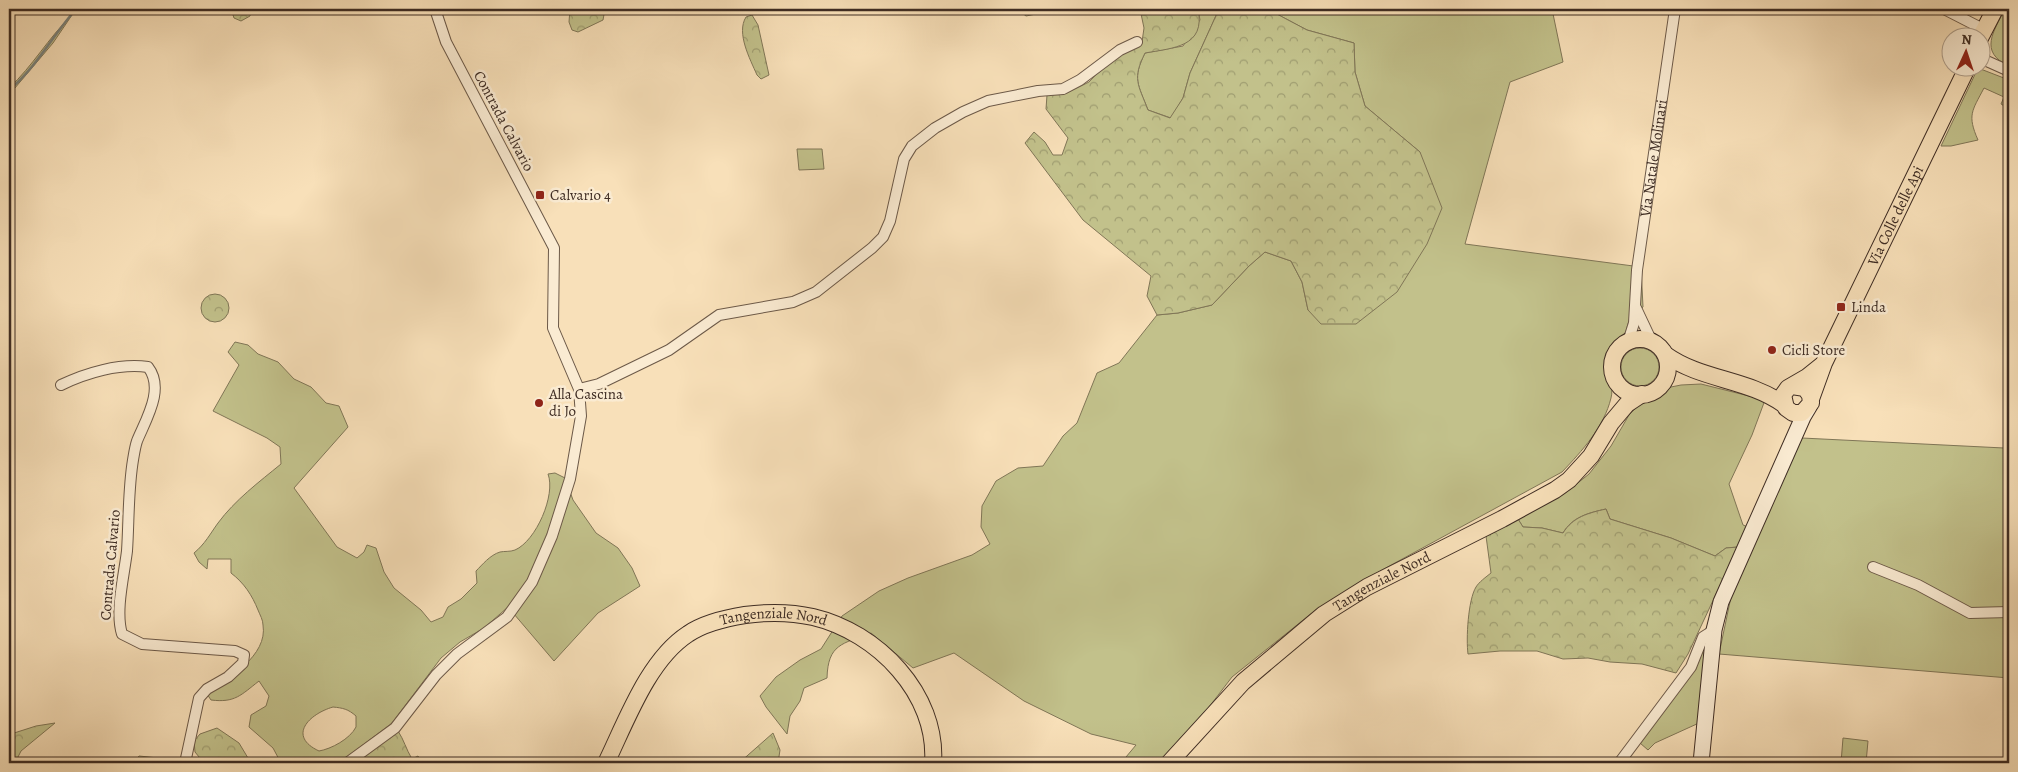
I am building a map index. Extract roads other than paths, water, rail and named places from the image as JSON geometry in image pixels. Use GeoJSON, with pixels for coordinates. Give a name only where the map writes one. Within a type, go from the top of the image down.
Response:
{"type":"FeatureCollection","features":[{"type":"Feature","properties":{"kind":"main road"},"geometry":{"type":"LineString","coordinates":[[1986,28],[1995,9]]}},
{"type":"Feature","properties":{"kind":"main road","name":"Via Colle delle Api"},"geometry":{"type":"LineString","coordinates":[[1810,403],[1824,364],[1961,78]]}},
{"type":"Feature","properties":{"kind":"main road"},"geometry":{"type":"LineString","coordinates":[[1666,356],[1667,374],[1662,383],[1650,393],[1633,393],[1618,384],[1612,368],[1613,360],[1621,346],[1628,342],[1644,339],[1658,345],[1666,356],[1678,364],[1706,374],[1755,388],[1777,390],[1797,385],[1805,388],[1810,394],[1810,403],[1802,413],[1793,413],[1755,388]]}},
{"type":"Feature","properties":{"kind":"main road","name":"Via Colle delle Api"},"geometry":{"type":"LineString","coordinates":[[1790,387],[1824,364]]}},
{"type":"Feature","properties":{"kind":"main road"},"geometry":{"type":"LineString","coordinates":[[1662,383],[1688,375],[1706,374]]}},
{"type":"Feature","properties":{"kind":"main road","name":"Tangenziale Nord"},"geometry":{"type":"LineString","coordinates":[[1611,423],[1618,397],[1618,384]]}},
{"type":"Feature","properties":{"kind":"main road"},"geometry":{"type":"LineString","coordinates":[[1784,406],[1783,395],[1790,387]]}},
{"type":"Feature","properties":{"kind":"main road","name":"Tangenziale Nord"},"geometry":{"type":"LineString","coordinates":[[1169,763],[1243,682],[1324,614],[1367,587],[1555,490],[1569,480],[1582,466],[1611,423],[1627,404],[1642,394]]}},
{"type":"Feature","properties":{"kind":"main road","name":"Tangenziale Nord"},"geometry":{"type":"LineString","coordinates":[[606,763],[639,695],[669,648],[688,633],[712,622],[758,614],[786,613],[839,626],[864,638],[904,676],[916,692],[931,732],[933,763]]}},
{"type":"Feature","properties":{"kind":"street","name":"Contrada Calvario"},"geometry":{"type":"LineString","coordinates":[[347,763],[396,728],[436,675],[457,654],[506,617],[532,582],[552,536],[570,479],[581,416],[579,389],[553,328],[554,248],[446,42],[435,9]]}},
{"type":"Feature","properties":{"kind":"street","name":"Via Natale Molinari"},"geometry":{"type":"LineString","coordinates":[[1628,342],[1636,307],[1636,270],[1675,9]]}},
{"type":"Feature","properties":{"kind":"street"},"geometry":{"type":"LineString","coordinates":[[1944,9],[1974,28]]}},
{"type":"Feature","properties":{"kind":"street"},"geometry":{"type":"LineString","coordinates":[[579,389],[599,384],[669,350],[719,315],[793,302],[816,292],[872,248],[883,237],[890,221],[904,159],[912,146],[935,128],[963,112],[988,101],[1038,91],[1063,89],[1080,80],[1120,50],[1137,42]]}},
{"type":"Feature","properties":{"kind":"street"},"geometry":{"type":"LineString","coordinates":[[1990,62],[2009,71]]}},
{"type":"Feature","properties":{"kind":"street","name":"Via Natale Molinari"},"geometry":{"type":"LineString","coordinates":[[1636,307],[1652,342]]}},
{"type":"Feature","properties":{"kind":"street","name":"Contrada Calvario"},"geometry":{"type":"LineString","coordinates":[[61,385],[81,375],[134,365],[148,367],[154,374],[154,393],[149,417],[136,443],[133,463],[126,558],[119,617],[122,634],[142,644],[235,650],[244,655],[243,663],[228,677],[207,689],[199,698],[185,763]]}},
{"type":"Feature","properties":{"kind":"street","name":"Via Colle delle Api"},"geometry":{"type":"LineString","coordinates":[[1701,763],[1714,630],[1721,602],[1810,403]]}},
{"type":"Feature","properties":{"kind":"street","name":"Via Colle delle Api"},"geometry":{"type":"LineString","coordinates":[[1784,406],[1792,428],[1789,449]]}},
{"type":"Feature","properties":{"kind":"street"},"geometry":{"type":"LineString","coordinates":[[1872,567],[1918,585],[1970,613],[2009,612]]}},
{"type":"Feature","properties":{"kind":"street"},"geometry":{"type":"LineString","coordinates":[[1619,763],[1690,667],[1703,637],[1714,630]]}},
{"type":"Feature","properties":{"kind":"waterway"},"geometry":{"type":"LineString","coordinates":[[9,90],[28,72],[76,9]]}},
{"type":"Feature","properties":{"kind":"place","name":"Calvario 4"},"geometry":{"type":"Point","coordinates":[540,195]}},
{"type":"Feature","properties":{"kind":"place","name":"Linda"},"geometry":{"type":"Point","coordinates":[1841,307]}},
{"type":"Feature","properties":{"kind":"place","name":"Cicli Store"},"geometry":{"type":"Point","coordinates":[1772,350]}},
{"type":"Feature","properties":{"kind":"place","name":"Alla Cascina di Jo"},"geometry":{"type":"Point","coordinates":[539,403]}}]}
